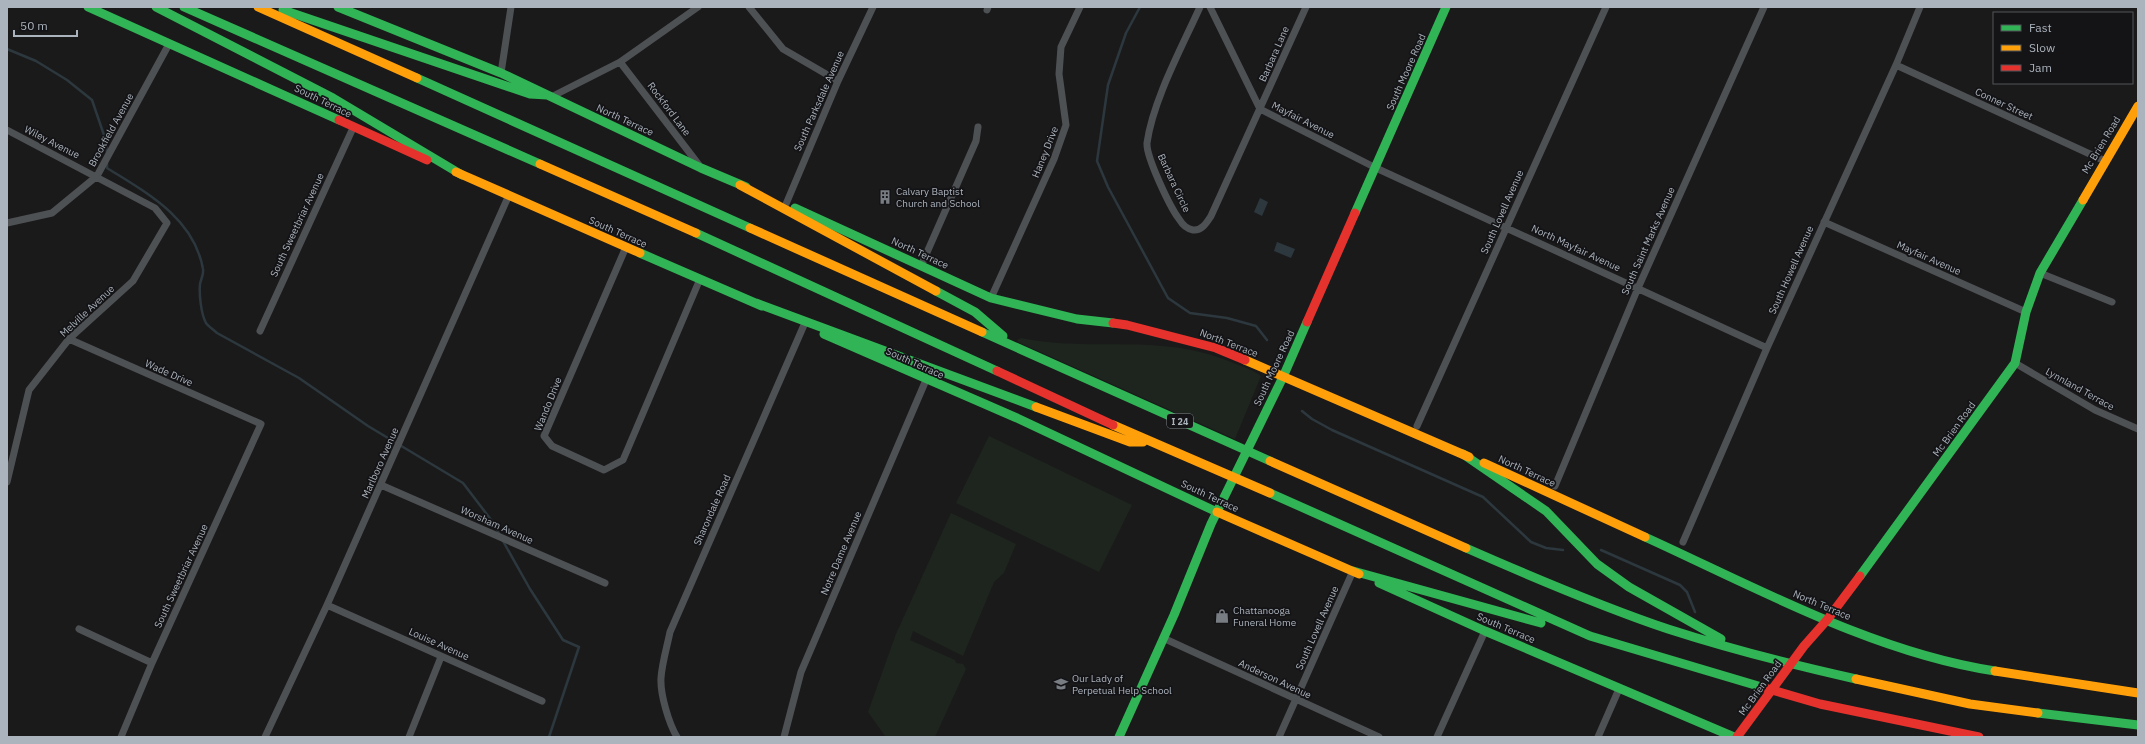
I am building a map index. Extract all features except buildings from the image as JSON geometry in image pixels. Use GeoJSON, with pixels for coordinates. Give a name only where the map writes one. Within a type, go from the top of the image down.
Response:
{"type":"FeatureCollection","features":[{"type":"Feature","properties":{"kind":"main road","name":"South Terrace"},"geometry":{"type":"LineString","coordinates":[[88,7],[291,97],[353,128],[509,195],[626,248],[756,303],[926,380],[1017,418],[1218,512],[1354,571],[1484,631],[1619,689],[1737,735]]}},
{"type":"Feature","properties":{"kind":"main road"},"geometry":{"type":"LineString","coordinates":[[156,7],[333,98],[462,175]]}},
{"type":"Feature","properties":{"kind":"main road"},"geometry":{"type":"LineString","coordinates":[[184,7],[687,229],[1151,442],[1261,489],[1590,636]]}},
{"type":"Feature","properties":{"kind":"main road","name":"I 24"},"geometry":{"type":"LineString","coordinates":[[258,7],[1537,579],[1668,629],[1742,650],[1970,704],[2078,720],[2138,725]]}},
{"type":"Feature","properties":{"kind":"main road"},"geometry":{"type":"LineString","coordinates":[[275,7],[530,94],[549,96]]}},
{"type":"Feature","properties":{"kind":"main road","name":"North Terrace"},"geometry":{"type":"LineString","coordinates":[[338,7],[501,73],[701,168],[786,204],[991,298],[1077,319],[1126,325],[1182,337],[1216,348],[1463,454],[1827,620],[1908,651],[1993,671],[2138,693]]}},
{"type":"Feature","properties":{"kind":"main road","name":"South Moore Road"},"geometry":{"type":"LineString","coordinates":[[1119,737],[1218,512],[1283,377],[1446,7]]}},
{"type":"Feature","properties":{"kind":"main road","name":"Mc Brien Road"},"geometry":{"type":"LineString","coordinates":[[1737,735],[1804,646],[1827,620],[1902,522],[2015,363],[2026,312],[2040,273],[2138,106]]}},
{"type":"Feature","properties":{"kind":"main road"},"geometry":{"type":"LineString","coordinates":[[740,185],[975,312],[1015,346]]}},
{"type":"Feature","properties":{"kind":"main road"},"geometry":{"type":"LineString","coordinates":[[756,303],[861,340],[1130,442],[1151,442]]}},
{"type":"Feature","properties":{"kind":"main road"},"geometry":{"type":"LineString","coordinates":[[1463,454],[1546,510],[1596,564],[1629,587],[1742,650]]}},
{"type":"Feature","properties":{"kind":"main road"},"geometry":{"type":"LineString","coordinates":[[1354,571],[1590,636],[1820,704],[1979,737]]}},
{"type":"Feature","properties":{"kind":"street"},"geometry":{"type":"LineString","coordinates":[[501,73],[511,7]]}},
{"type":"Feature","properties":{"kind":"street"},"geometry":{"type":"LineString","coordinates":[[549,96],[620,62],[698,7]]}},
{"type":"Feature","properties":{"kind":"street"},"geometry":{"type":"LineString","coordinates":[[749,7],[783,49],[838,81]]}},
{"type":"Feature","properties":{"kind":"street","name":"South Parksdale Avenue"},"geometry":{"type":"LineString","coordinates":[[786,204],[838,81],[873,7]]}},
{"type":"Feature","properties":{"kind":"street","name":"Haney Drive"},"geometry":{"type":"LineString","coordinates":[[991,298],[1054,159],[1066,125],[1059,74],[1061,47],[1080,7]]}},
{"type":"Feature","properties":{"kind":"street","name":"Barbara Circle"},"geometry":{"type":"LineString","coordinates":[[1200,7],[1159,101],[1147,145],[1150,161],[1179,219],[1186,227],[1194,230],[1203,227],[1211,216],[1260,109]]}},
{"type":"Feature","properties":{"kind":"street","name":"Mayfair Avenue"},"geometry":{"type":"LineString","coordinates":[[1210,7],[1260,109],[1376,168]]}},
{"type":"Feature","properties":{"kind":"street","name":"Barbara Lane"},"geometry":{"type":"LineString","coordinates":[[1260,109],[1306,7]]}},
{"type":"Feature","properties":{"kind":"street","name":"South Lovell Avenue"},"geometry":{"type":"LineString","coordinates":[[1417,426],[1606,7]]}},
{"type":"Feature","properties":{"kind":"street","name":"South Saint Marks Avenue"},"geometry":{"type":"LineString","coordinates":[[1555,486],[1638,288],[1764,7]]}},
{"type":"Feature","properties":{"kind":"street","name":"South Howell Avenue"},"geometry":{"type":"LineString","coordinates":[[1683,542],[1767,348],[1896,65],[1920,7]]}},
{"type":"Feature","properties":{"kind":"street","name":"Brookfield Avenue"},"geometry":{"type":"LineString","coordinates":[[7,223],[52,213],[97,176],[169,44]]}},
{"type":"Feature","properties":{"kind":"street","name":"Rockford Lane"},"geometry":{"type":"LineString","coordinates":[[620,62],[701,168]]}},
{"type":"Feature","properties":{"kind":"street","name":"Conner Street"},"geometry":{"type":"LineString","coordinates":[[1896,65],[2105,161]]}},
{"type":"Feature","properties":{"kind":"street"},"geometry":{"type":"LineString","coordinates":[[922,266],[976,141],[978,127]]}},
{"type":"Feature","properties":{"kind":"street","name":"South Sweetbriar Avenue"},"geometry":{"type":"LineString","coordinates":[[260,331],[353,128]]}},
{"type":"Feature","properties":{"kind":"street","name":"Wiley Avenue"},"geometry":{"type":"LineString","coordinates":[[7,130],[97,176],[155,208],[167,223]]}},
{"type":"Feature","properties":{"kind":"street","name":"North Mayfair Avenue"},"geometry":{"type":"LineString","coordinates":[[1376,168],[1767,348]]}},
{"type":"Feature","properties":{"kind":"street","name":"Marlboro Avenue"},"geometry":{"type":"LineString","coordinates":[[265,737],[328,605],[509,195]]}},
{"type":"Feature","properties":{"kind":"street","name":"Mayfair Avenue"},"geometry":{"type":"LineString","coordinates":[[1824,222],[2026,312]]}},
{"type":"Feature","properties":{"kind":"street","name":"Melville Avenue"},"geometry":{"type":"LineString","coordinates":[[10,459],[29,390],[69,339],[133,281],[167,223]]}},
{"type":"Feature","properties":{"kind":"street","name":"Wando Drive"},"geometry":{"type":"LineString","coordinates":[[626,248],[544,436],[552,446],[604,470],[623,460],[700,279]]}},
{"type":"Feature","properties":{"kind":"street"},"geometry":{"type":"LineString","coordinates":[[2040,273],[2112,302]]}},
{"type":"Feature","properties":{"kind":"street","name":"Sharondale Road"},"geometry":{"type":"LineString","coordinates":[[678,737],[672,730],[661,679],[670,632],[804,325]]}},
{"type":"Feature","properties":{"kind":"street","name":"Wade Drive"},"geometry":{"type":"LineString","coordinates":[[69,339],[261,424]]}},
{"type":"Feature","properties":{"kind":"street","name":"Lynnland Terrace"},"geometry":{"type":"LineString","coordinates":[[2015,363],[2095,410],[2138,429]]}},
{"type":"Feature","properties":{"kind":"street","name":"Notre Dame Avenue"},"geometry":{"type":"LineString","coordinates":[[784,737],[801,672],[926,380]]}},
{"type":"Feature","properties":{"kind":"street","name":"South Sweetbriar Avenue"},"geometry":{"type":"LineString","coordinates":[[121,737],[152,663],[261,424]]}},
{"type":"Feature","properties":{"kind":"street"},"geometry":{"type":"LineString","coordinates":[[7,482],[10,459]]}},
{"type":"Feature","properties":{"kind":"street","name":"Worsham Avenue"},"geometry":{"type":"LineString","coordinates":[[381,486],[605,583]]}},
{"type":"Feature","properties":{"kind":"street","name":"South Lovell Avenue"},"geometry":{"type":"LineString","coordinates":[[1279,737],[1354,571]]}},
{"type":"Feature","properties":{"kind":"street","name":"Louise Avenue"},"geometry":{"type":"LineString","coordinates":[[328,605],[542,701]]}},
{"type":"Feature","properties":{"kind":"street"},"geometry":{"type":"LineString","coordinates":[[79,629],[152,663]]}},
{"type":"Feature","properties":{"kind":"street"},"geometry":{"type":"LineString","coordinates":[[1437,737],[1484,631]]}},
{"type":"Feature","properties":{"kind":"street","name":"Anderson Avenue"},"geometry":{"type":"LineString","coordinates":[[1163,638],[1379,737]]}},
{"type":"Feature","properties":{"kind":"street"},"geometry":{"type":"LineString","coordinates":[[409,737],[441,657]]}},
{"type":"Feature","properties":{"kind":"street"},"geometry":{"type":"LineString","coordinates":[[1598,737],[1619,689]]}},
{"type":"Feature","properties":{"kind":"shaded area"},"geometry":{"type":"Polygon","coordinates":[[[1260,198],[1268,202],[1262,216],[1254,212],[1260,198]]]}},
{"type":"Feature","properties":{"kind":"shaded area"},"geometry":{"type":"Polygon","coordinates":[[[1277,242],[1295,249],[1291,258],[1274,251],[1277,242]]]}},
{"type":"Feature","properties":{"kind":"shaded area"},"geometry":{"type":"Polygon","coordinates":[[[1021,338],[1074,344],[1152,345],[1178,348],[1205,353],[1251,370],[1261,376],[1235,439],[1018,342],[1017,340],[1021,338]]]}},
{"type":"Feature","properties":{"kind":"shaded area"},"geometry":{"type":"Polygon","coordinates":[[[989,436],[1132,505],[1099,572],[956,503],[989,436]]]}},
{"type":"Feature","properties":{"kind":"shaded area"},"geometry":{"type":"Polygon","coordinates":[[[951,513],[1016,544],[1004,573],[994,582],[963,656],[913,631],[910,640],[955,660],[956,663],[963,664],[966,669],[935,737],[885,736],[868,712],[896,634],[951,513]]]}},
{"type":"Feature","properties":{"kind":"waterway"},"geometry":{"type":"LineString","coordinates":[[1140,7],[1126,33],[1108,85],[1097,161],[1108,187],[1168,298],[1190,313],[1227,318],[1256,326],[1267,340]]}},
{"type":"Feature","properties":{"kind":"waterway"},"geometry":{"type":"LineString","coordinates":[[7,49],[36,61],[67,80],[92,100],[106,141],[107,153]]}},
{"type":"Feature","properties":{"kind":"waterway"},"geometry":{"type":"LineString","coordinates":[[107,162],[107,168],[153,197],[179,221],[190,235],[198,251],[203,269],[200,284],[200,298],[203,315],[209,326],[217,333],[299,378],[368,426],[463,483],[492,521],[500,535]]}},
{"type":"Feature","properties":{"kind":"waterway"},"geometry":{"type":"LineString","coordinates":[[1302,411],[1312,419],[1332,430],[1483,497],[1531,542],[1546,548],[1563,550]]}},
{"type":"Feature","properties":{"kind":"waterway"},"geometry":{"type":"LineString","coordinates":[[503,541],[530,589],[563,640],[579,647],[549,737]]}},
{"type":"Feature","properties":{"kind":"waterway"},"geometry":{"type":"LineString","coordinates":[[1601,550],[1680,585],[1687,592],[1695,612]]}},
{"type":"Feature","properties":{"kind":"traffic: fast"},"geometry":{"type":"LineString","coordinates":[[88,7],[339,120]]}},
{"type":"Feature","properties":{"kind":"traffic: fast"},"geometry":{"type":"LineString","coordinates":[[156,7],[333,98],[462,175]]}},
{"type":"Feature","properties":{"kind":"traffic: fast"},"geometry":{"type":"LineString","coordinates":[[184,7],[540,164]]}},
{"type":"Feature","properties":{"kind":"traffic: fast"},"geometry":{"type":"LineString","coordinates":[[338,7],[501,73],[701,168],[746,187]]}},
{"type":"Feature","properties":{"kind":"traffic: fast"},"geometry":{"type":"LineString","coordinates":[[1355,213],[1446,7]]}},
{"type":"Feature","properties":{"kind":"traffic: fast"},"geometry":{"type":"LineString","coordinates":[[283,10],[530,94],[547,95]]}},
{"type":"Feature","properties":{"kind":"traffic: fast"},"geometry":{"type":"LineString","coordinates":[[417,78],[750,228]]}},
{"type":"Feature","properties":{"kind":"traffic: fast"},"geometry":{"type":"LineString","coordinates":[[1860,576],[2015,363],[2026,312],[2040,273],[2083,200]]}},
{"type":"Feature","properties":{"kind":"traffic: fast"},"geometry":{"type":"LineString","coordinates":[[795,208],[991,298],[1077,319],[1113,323]]}},
{"type":"Feature","properties":{"kind":"traffic: fast"},"geometry":{"type":"LineString","coordinates":[[696,233],[997,371]]}},
{"type":"Feature","properties":{"kind":"traffic: fast"},"geometry":{"type":"LineString","coordinates":[[640,253],[762,306]]}},
{"type":"Feature","properties":{"kind":"traffic: fast"},"geometry":{"type":"LineString","coordinates":[[936,291],[975,312],[1003,336]]}},
{"type":"Feature","properties":{"kind":"traffic: fast"},"geometry":{"type":"LineString","coordinates":[[756,303],[1036,407]]}},
{"type":"Feature","properties":{"kind":"traffic: fast"},"geometry":{"type":"LineString","coordinates":[[1119,737],[1174,615],[1211,524],[1283,377],[1307,322]]}},
{"type":"Feature","properties":{"kind":"traffic: fast"},"geometry":{"type":"LineString","coordinates":[[982,332],[1270,461]]}},
{"type":"Feature","properties":{"kind":"traffic: fast"},"geometry":{"type":"LineString","coordinates":[[824,334],[1017,418],[1217,512]]}},
{"type":"Feature","properties":{"kind":"traffic: fast"},"geometry":{"type":"LineString","coordinates":[[1463,454],[1546,511],[1597,564],[1629,587],[1721,639]]}},
{"type":"Feature","properties":{"kind":"traffic: fast"},"geometry":{"type":"LineString","coordinates":[[1270,493],[1590,636],[1765,688]]}},
{"type":"Feature","properties":{"kind":"traffic: fast"},"geometry":{"type":"LineString","coordinates":[[1645,537],[1772,597],[1861,634],[1905,650],[1950,662],[1995,671]]}},
{"type":"Feature","properties":{"kind":"traffic: fast"},"geometry":{"type":"LineString","coordinates":[[1466,548],[1566,591],[1668,629],[1762,656],[1856,679]]}},
{"type":"Feature","properties":{"kind":"traffic: fast"},"geometry":{"type":"LineString","coordinates":[[1353,571],[1541,623]]}},
{"type":"Feature","properties":{"kind":"traffic: fast"},"geometry":{"type":"LineString","coordinates":[[1379,583],[1485,631],[1734,737]]}},
{"type":"Feature","properties":{"kind":"traffic: fast"},"geometry":{"type":"LineString","coordinates":[[2038,713],[2138,725]]}},
{"type":"Feature","properties":{"kind":"traffic: slow"},"geometry":{"type":"LineString","coordinates":[[258,7],[417,78]]}},
{"type":"Feature","properties":{"kind":"traffic: slow"},"geometry":{"type":"LineString","coordinates":[[2083,200],[2138,106]]}},
{"type":"Feature","properties":{"kind":"traffic: slow"},"geometry":{"type":"LineString","coordinates":[[540,164],[696,233]]}},
{"type":"Feature","properties":{"kind":"traffic: slow"},"geometry":{"type":"LineString","coordinates":[[456,172],[640,253]]}},
{"type":"Feature","properties":{"kind":"traffic: slow"},"geometry":{"type":"LineString","coordinates":[[740,185],[936,291]]}},
{"type":"Feature","properties":{"kind":"traffic: slow"},"geometry":{"type":"LineString","coordinates":[[750,228],[982,332]]}},
{"type":"Feature","properties":{"kind":"traffic: slow"},"geometry":{"type":"LineString","coordinates":[[1245,360],[1469,457]]}},
{"type":"Feature","properties":{"kind":"traffic: slow"},"geometry":{"type":"LineString","coordinates":[[1036,407],[1130,442],[1143,442]]}},
{"type":"Feature","properties":{"kind":"traffic: slow"},"geometry":{"type":"LineString","coordinates":[[1113,425],[1270,493]]}},
{"type":"Feature","properties":{"kind":"traffic: slow"},"geometry":{"type":"LineString","coordinates":[[1270,461],[1466,548]]}},
{"type":"Feature","properties":{"kind":"traffic: slow"},"geometry":{"type":"LineString","coordinates":[[1484,463],[1645,537]]}},
{"type":"Feature","properties":{"kind":"traffic: slow"},"geometry":{"type":"LineString","coordinates":[[1217,512],[1359,574]]}},
{"type":"Feature","properties":{"kind":"traffic: slow"},"geometry":{"type":"LineString","coordinates":[[1995,671],[2138,693]]}},
{"type":"Feature","properties":{"kind":"traffic: slow"},"geometry":{"type":"LineString","coordinates":[[1856,679],[1970,704],[2038,713]]}},
{"type":"Feature","properties":{"kind":"traffic: jam"},"geometry":{"type":"LineString","coordinates":[[339,120],[427,160]]}},
{"type":"Feature","properties":{"kind":"traffic: jam"},"geometry":{"type":"LineString","coordinates":[[1307,322],[1355,213]]}},
{"type":"Feature","properties":{"kind":"traffic: jam"},"geometry":{"type":"LineString","coordinates":[[1113,323],[1127,325],[1216,348],[1245,360]]}},
{"type":"Feature","properties":{"kind":"traffic: jam"},"geometry":{"type":"LineString","coordinates":[[997,371],[1113,425]]}},
{"type":"Feature","properties":{"kind":"traffic: jam"},"geometry":{"type":"LineString","coordinates":[[1737,737],[1804,646],[1827,620],[1860,576]]}},
{"type":"Feature","properties":{"kind":"traffic: jam"},"geometry":{"type":"LineString","coordinates":[[1765,688],[1820,704],[1979,737]]}},
{"type":"Feature","properties":{"kind":"place","name":"Calvary Baptist Church and School"},"geometry":{"type":"Point","coordinates":[885,197]}},
{"type":"Feature","properties":{"kind":"place","name":"Chattanooga Funeral Home"},"geometry":{"type":"Point","coordinates":[1222,616]}},
{"type":"Feature","properties":{"kind":"place","name":"Our Lady of Perpetual Help School"},"geometry":{"type":"Point","coordinates":[1061,684]}}]}
